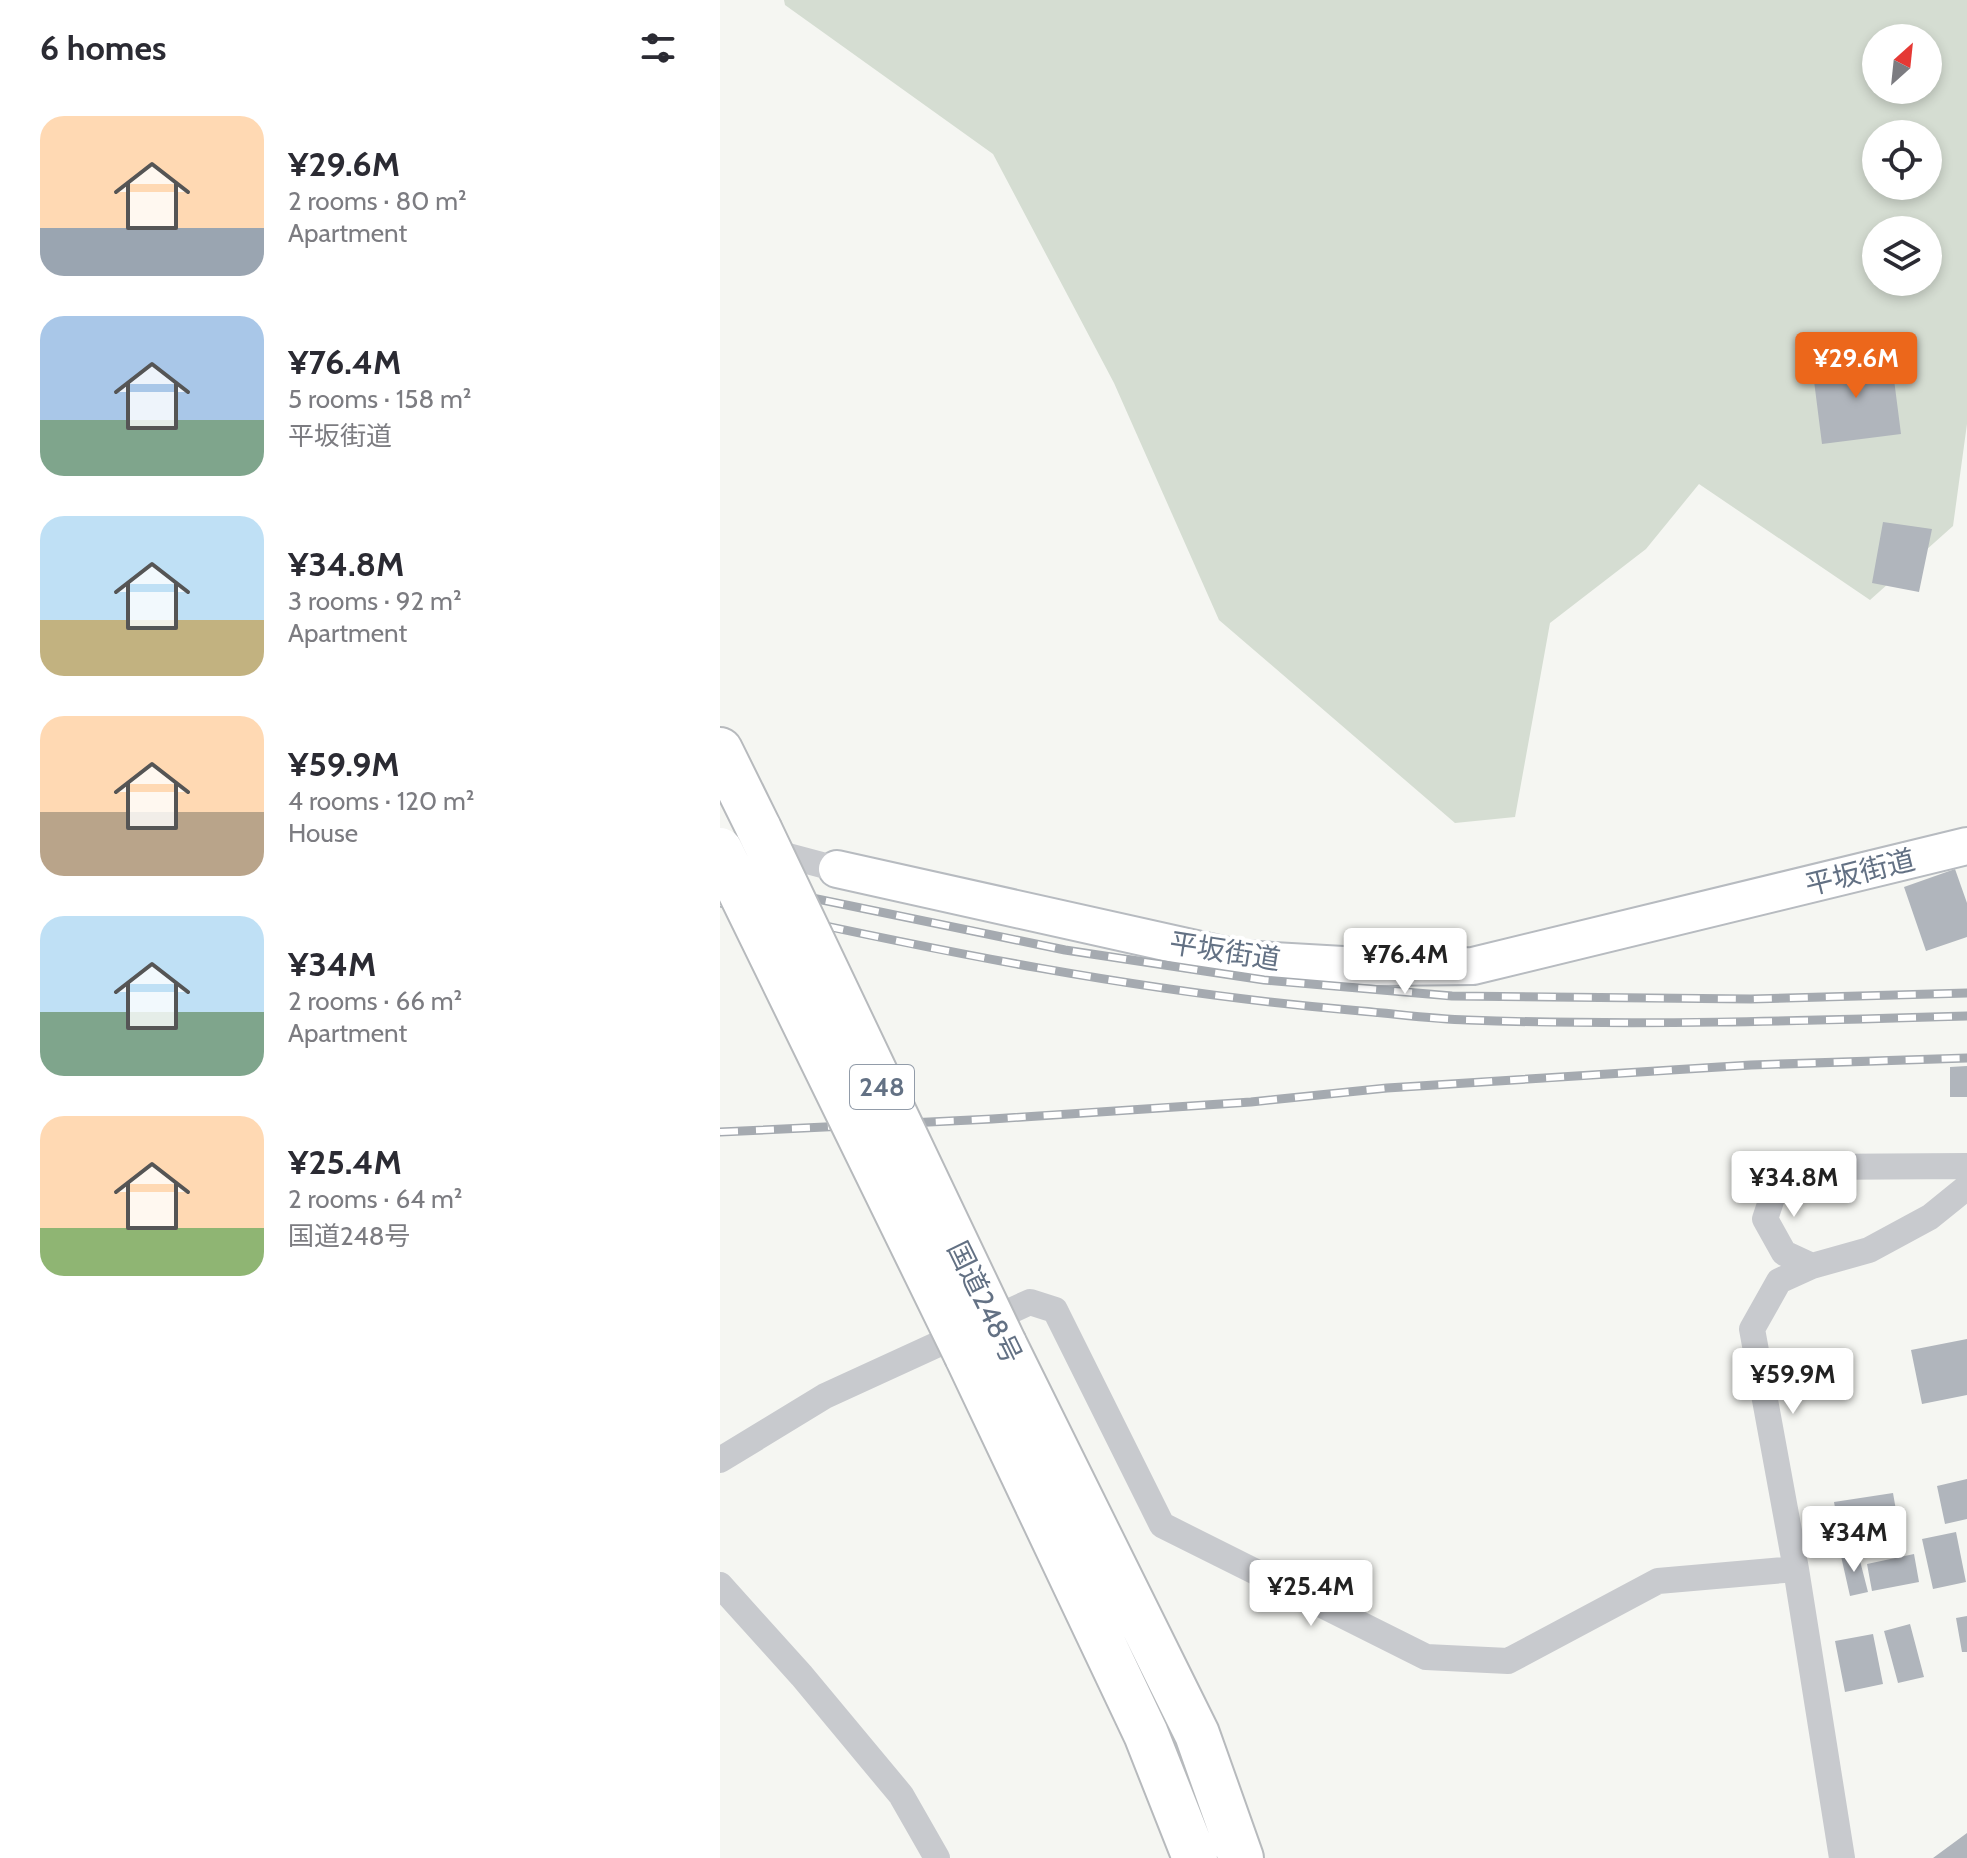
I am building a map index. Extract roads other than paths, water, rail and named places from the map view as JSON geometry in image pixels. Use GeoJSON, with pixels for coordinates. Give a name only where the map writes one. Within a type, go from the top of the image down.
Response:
{"type":"FeatureCollection","features":[{"type":"Feature","properties":{"kind":"highway","name":"国道248号"},"geometry":{"type":"LineString","coordinates":[[720,750],[739,834],[986,1350],[1195,1858]]}},
{"type":"Feature","properties":{"kind":"highway","name":"国道248号"},"geometry":{"type":"LineString","coordinates":[[720,850],[986,1350],[1197,1734],[1241,1858]]}},
{"type":"Feature","properties":{"kind":"street","name":"平坂街道"},"geometry":{"type":"LineString","coordinates":[[739,834],[837,869],[1241,959],[1378,967],[1473,966],[1967,846]]}},
{"type":"Feature","properties":{"kind":"street"},"geometry":{"type":"LineString","coordinates":[[1812,1266],[1784,1253],[1765,1219],[1780,1174],[1805,1167],[1967,1166]]}},
{"type":"Feature","properties":{"kind":"street"},"geometry":{"type":"LineString","coordinates":[[1842,1858],[1796,1569],[1752,1329],[1779,1281],[1812,1266],[1869,1250],[1930,1217],[1967,1187]]}},
{"type":"Feature","properties":{"kind":"street"},"geometry":{"type":"LineString","coordinates":[[720,1460],[825,1396],[1030,1302],[1055,1310],[1162,1525],[1426,1657],[1508,1661],[1658,1581],[1796,1569]]}},
{"type":"Feature","properties":{"kind":"street"},"geometry":{"type":"LineString","coordinates":[[720,1585],[802,1676],[901,1795],[937,1858]]}},
{"type":"Feature","properties":{"kind":"railway"},"geometry":{"type":"LineString","coordinates":[[720,879],[1065,950],[1264,980],[1452,996],[1751,999],[1967,993]]}},
{"type":"Feature","properties":{"kind":"railway"},"geometry":{"type":"LineString","coordinates":[[720,903],[959,953],[1119,981],[1280,1003],[1428,1018],[1655,1023],[1967,1016]]}},
{"type":"Feature","properties":{"kind":"railway"},"geometry":{"type":"LineString","coordinates":[[720,1132],[992,1119],[1251,1102],[1387,1088],[1751,1065],[1967,1058]]}}]}
